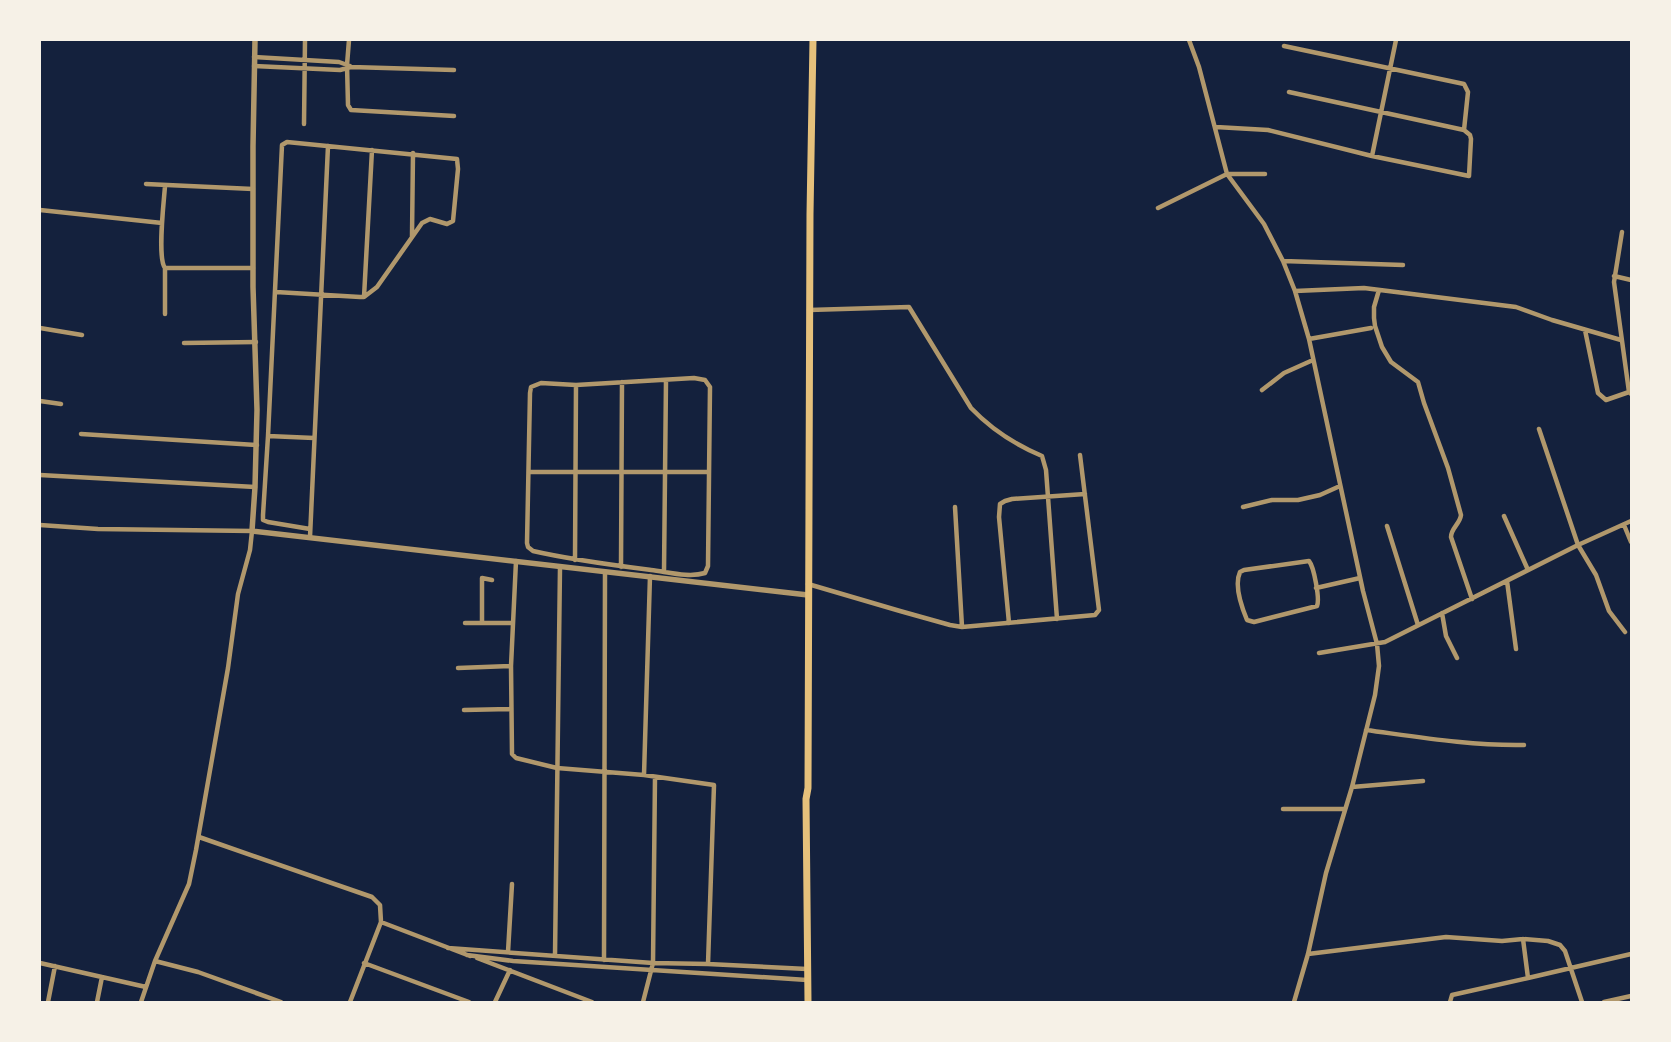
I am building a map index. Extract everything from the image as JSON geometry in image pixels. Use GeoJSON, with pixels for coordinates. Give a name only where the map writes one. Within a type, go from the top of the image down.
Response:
{"type":"FeatureCollection","features":[{"type":"Feature","properties":{"kind":"main road"},"geometry":{"type":"LineString","coordinates":[[808,1002],[809,310],[813,40]]}},
{"type":"Feature","properties":{"kind":"street"},"geometry":{"type":"LineString","coordinates":[[141,1002],[155,961],[188,884],[228,668],[238,594],[250,550],[255,487],[257,387],[253,268],[254,40]]}},
{"type":"Feature","properties":{"kind":"street"},"geometry":{"type":"LineString","coordinates":[[304,124],[305,40]]}},
{"type":"Feature","properties":{"kind":"street"},"geometry":{"type":"LineString","coordinates":[[349,40],[348,105],[350,110],[454,116]]}},
{"type":"Feature","properties":{"kind":"street"},"geometry":{"type":"LineString","coordinates":[[1189,40],[1200,67],[1227,174],[1264,224],[1283,261],[1294,291],[1313,360],[1370,623],[1377,644],[1379,666],[1375,695],[1352,787],[1326,873],[1308,954],[1294,1002]]}},
{"type":"Feature","properties":{"kind":"street"},"geometry":{"type":"LineString","coordinates":[[1372,156],[1396,40]]}},
{"type":"Feature","properties":{"kind":"street"},"geometry":{"type":"LineString","coordinates":[[1284,46],[1466,86],[1468,92],[1464,130]]}},
{"type":"Feature","properties":{"kind":"street"},"geometry":{"type":"LineString","coordinates":[[254,57],[338,62],[348,67]]}},
{"type":"Feature","properties":{"kind":"street"},"geometry":{"type":"LineString","coordinates":[[254,66],[340,70],[348,67],[454,70]]}},
{"type":"Feature","properties":{"kind":"street"},"geometry":{"type":"LineString","coordinates":[[1216,127],[1268,130],[1372,156],[1469,176],[1471,139],[1470,135],[1464,130],[1289,92]]}},
{"type":"Feature","properties":{"kind":"street"},"geometry":{"type":"LineString","coordinates":[[276,292],[364,297],[377,287],[422,223],[428,219],[447,224],[453,221],[458,169],[457,160],[455,158],[413,153],[287,142],[282,146],[263,520],[310,530]]}},
{"type":"Feature","properties":{"kind":"street"},"geometry":{"type":"LineString","coordinates":[[310,537],[328,146]]}},
{"type":"Feature","properties":{"kind":"street"},"geometry":{"type":"LineString","coordinates":[[364,297],[372,150]]}},
{"type":"Feature","properties":{"kind":"street"},"geometry":{"type":"LineString","coordinates":[[412,237],[413,153]]}},
{"type":"Feature","properties":{"kind":"street"},"geometry":{"type":"LineString","coordinates":[[1158,208],[1227,174],[1265,174]]}},
{"type":"Feature","properties":{"kind":"street"},"geometry":{"type":"LineString","coordinates":[[146,184],[253,189]]}},
{"type":"Feature","properties":{"kind":"street"},"geometry":{"type":"LineString","coordinates":[[165,186],[162,223],[162,262],[165,268],[165,314]]}},
{"type":"Feature","properties":{"kind":"street"},"geometry":{"type":"LineString","coordinates":[[40,210],[162,223]]}},
{"type":"Feature","properties":{"kind":"street"},"geometry":{"type":"LineString","coordinates":[[1586,330],[1598,393],[1606,400],[1630,393],[1621,340],[1614,276],[1622,232]]}},
{"type":"Feature","properties":{"kind":"street"},"geometry":{"type":"LineString","coordinates":[[1283,261],[1403,265]]}},
{"type":"Feature","properties":{"kind":"street"},"geometry":{"type":"LineString","coordinates":[[165,268],[253,268]]}},
{"type":"Feature","properties":{"kind":"street"},"geometry":{"type":"LineString","coordinates":[[1614,276],[1631,280]]}},
{"type":"Feature","properties":{"kind":"street"},"geometry":{"type":"LineString","coordinates":[[1294,291],[1364,288],[1516,307],[1552,320],[1621,340]]}},
{"type":"Feature","properties":{"kind":"street"},"geometry":{"type":"LineString","coordinates":[[1379,290],[1374,307],[1374,318],[1382,347],[1391,362],[1414,377],[1418,382],[1448,468],[1461,515],[1451,532],[1451,537],[1472,598]]}},
{"type":"Feature","properties":{"kind":"street"},"geometry":{"type":"LineString","coordinates":[[809,310],[909,307],[970,408],[998,432],[1042,456],[1046,470],[1057,618]]}},
{"type":"Feature","properties":{"kind":"street"},"geometry":{"type":"LineString","coordinates":[[40,328],[82,335]]}},
{"type":"Feature","properties":{"kind":"street"},"geometry":{"type":"LineString","coordinates":[[1308,339],[1372,328]]}},
{"type":"Feature","properties":{"kind":"street"},"geometry":{"type":"LineString","coordinates":[[184,343],[256,342]]}},
{"type":"Feature","properties":{"kind":"street"},"geometry":{"type":"LineString","coordinates":[[1262,390],[1284,373],[1313,360]]}},
{"type":"Feature","properties":{"kind":"street"},"geometry":{"type":"LineString","coordinates":[[702,379],[709,384],[710,388],[706,572],[698,575],[664,572],[575,560],[533,552],[528,547],[531,388],[541,383],[576,385],[666,380],[702,379]]}},
{"type":"Feature","properties":{"kind":"street"},"geometry":{"type":"LineString","coordinates":[[664,572],[666,380]]}},
{"type":"Feature","properties":{"kind":"street"},"geometry":{"type":"LineString","coordinates":[[621,574],[622,382]]}},
{"type":"Feature","properties":{"kind":"street"},"geometry":{"type":"LineString","coordinates":[[575,560],[576,385]]}},
{"type":"Feature","properties":{"kind":"street"},"geometry":{"type":"LineString","coordinates":[[40,401],[61,404]]}},
{"type":"Feature","properties":{"kind":"street"},"geometry":{"type":"LineString","coordinates":[[1539,430],[1578,544],[1596,575],[1609,611],[1625,632]]}},
{"type":"Feature","properties":{"kind":"street"},"geometry":{"type":"LineString","coordinates":[[81,434],[256,446]]}},
{"type":"Feature","properties":{"kind":"street"},"geometry":{"type":"LineString","coordinates":[[268,436],[314,438]]}},
{"type":"Feature","properties":{"kind":"street"},"geometry":{"type":"LineString","coordinates":[[808,584],[900,612],[962,627],[1095,615],[1098,612],[1080,455]]}},
{"type":"Feature","properties":{"kind":"street"},"geometry":{"type":"LineString","coordinates":[[529,472],[709,472]]}},
{"type":"Feature","properties":{"kind":"street"},"geometry":{"type":"LineString","coordinates":[[40,475],[255,487]]}},
{"type":"Feature","properties":{"kind":"street"},"geometry":{"type":"LineString","coordinates":[[1243,507],[1272,500],[1298,500],[1320,495],[1340,486]]}},
{"type":"Feature","properties":{"kind":"street"},"geometry":{"type":"LineString","coordinates":[[1009,623],[999,508],[1002,502],[1012,499],[1085,494]]}},
{"type":"Feature","properties":{"kind":"street"},"geometry":{"type":"LineString","coordinates":[[955,506],[962,627]]}},
{"type":"Feature","properties":{"kind":"street"},"geometry":{"type":"LineString","coordinates":[[1504,516],[1528,570]]}},
{"type":"Feature","properties":{"kind":"street"},"geometry":{"type":"LineString","coordinates":[[1319,653],[1377,644],[1442,614],[1578,544],[1631,521]]}},
{"type":"Feature","properties":{"kind":"street"},"geometry":{"type":"LineString","coordinates":[[40,525],[98,529],[252,530],[808,595]]}},
{"type":"Feature","properties":{"kind":"street"},"geometry":{"type":"LineString","coordinates":[[1624,525],[1631,542]]}},
{"type":"Feature","properties":{"kind":"street"},"geometry":{"type":"LineString","coordinates":[[1387,526],[1418,625]]}},
{"type":"Feature","properties":{"kind":"street"},"geometry":{"type":"LineString","coordinates":[[516,561],[511,666],[511,750],[513,756],[557,768],[644,775],[714,785],[708,964]]}},
{"type":"Feature","properties":{"kind":"street"},"geometry":{"type":"LineString","coordinates":[[1309,561],[1312,564],[1316,588],[1319,603],[1317,606],[1249,622],[1246,619],[1238,576],[1244,570],[1309,561]]}},
{"type":"Feature","properties":{"kind":"street"},"geometry":{"type":"LineString","coordinates":[[555,956],[560,567]]}},
{"type":"Feature","properties":{"kind":"street"},"geometry":{"type":"LineString","coordinates":[[604,960],[605,572]]}},
{"type":"Feature","properties":{"kind":"street"},"geometry":{"type":"LineString","coordinates":[[644,775],[650,576]]}},
{"type":"Feature","properties":{"kind":"street"},"geometry":{"type":"LineString","coordinates":[[482,623],[482,578],[492,580]]}},
{"type":"Feature","properties":{"kind":"street"},"geometry":{"type":"LineString","coordinates":[[1316,588],[1360,578]]}},
{"type":"Feature","properties":{"kind":"street"},"geometry":{"type":"LineString","coordinates":[[1506,581],[1516,649]]}},
{"type":"Feature","properties":{"kind":"street"},"geometry":{"type":"LineString","coordinates":[[1442,614],[1446,636],[1457,658]]}},
{"type":"Feature","properties":{"kind":"street"},"geometry":{"type":"LineString","coordinates":[[465,623],[513,623]]}},
{"type":"Feature","properties":{"kind":"street"},"geometry":{"type":"LineString","coordinates":[[458,668],[511,666]]}},
{"type":"Feature","properties":{"kind":"street"},"geometry":{"type":"LineString","coordinates":[[464,710],[511,709]]}},
{"type":"Feature","properties":{"kind":"street"},"geometry":{"type":"LineString","coordinates":[[1366,730],[1446,741],[1504,746],[1524,745]]}},
{"type":"Feature","properties":{"kind":"street"},"geometry":{"type":"LineString","coordinates":[[643,1002],[653,963],[655,777]]}},
{"type":"Feature","properties":{"kind":"street"},"geometry":{"type":"LineString","coordinates":[[1352,787],[1423,781]]}},
{"type":"Feature","properties":{"kind":"street"},"geometry":{"type":"LineString","coordinates":[[1283,809],[1345,809]]}},
{"type":"Feature","properties":{"kind":"street"},"geometry":{"type":"LineString","coordinates":[[198,837],[372,897],[380,905],[381,922],[350,1002]]}},
{"type":"Feature","properties":{"kind":"street"},"geometry":{"type":"LineString","coordinates":[[508,952],[512,884]]}},
{"type":"Feature","properties":{"kind":"street"},"geometry":{"type":"LineString","coordinates":[[381,922],[592,1002]]}},
{"type":"Feature","properties":{"kind":"street"},"geometry":{"type":"LineString","coordinates":[[1308,954],[1446,937],[1502,941],[1524,939],[1548,941],[1560,945],[1565,951],[1582,1002]]}},
{"type":"Feature","properties":{"kind":"street"},"geometry":{"type":"LineString","coordinates":[[1524,939],[1528,978]]}},
{"type":"Feature","properties":{"kind":"street"},"geometry":{"type":"LineString","coordinates":[[448,948],[653,963],[807,969]]}},
{"type":"Feature","properties":{"kind":"street"},"geometry":{"type":"LineString","coordinates":[[1450,1002],[1452,995],[1631,954]]}},
{"type":"Feature","properties":{"kind":"street"},"geometry":{"type":"LineString","coordinates":[[467,955],[513,961],[807,980]]}},
{"type":"Feature","properties":{"kind":"street"},"geometry":{"type":"LineString","coordinates":[[155,961],[198,972],[281,1002]]}},
{"type":"Feature","properties":{"kind":"street"},"geometry":{"type":"LineString","coordinates":[[364,962],[469,1002]]}},
{"type":"Feature","properties":{"kind":"street"},"geometry":{"type":"LineString","coordinates":[[40,963],[146,988]]}},
{"type":"Feature","properties":{"kind":"street"},"geometry":{"type":"LineString","coordinates":[[48,1002],[55,966]]}},
{"type":"Feature","properties":{"kind":"street"},"geometry":{"type":"LineString","coordinates":[[495,1002],[510,970]]}},
{"type":"Feature","properties":{"kind":"street"},"geometry":{"type":"LineString","coordinates":[[97,1002],[102,977]]}},
{"type":"Feature","properties":{"kind":"street"},"geometry":{"type":"LineString","coordinates":[[1604,1002],[1631,996]]}}]}
